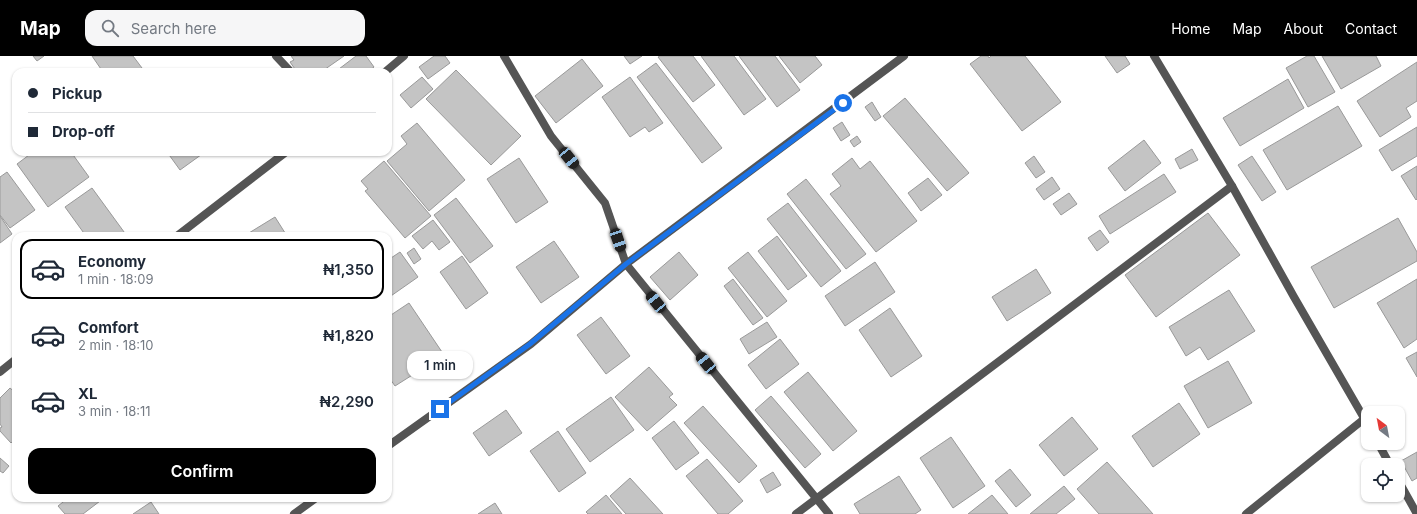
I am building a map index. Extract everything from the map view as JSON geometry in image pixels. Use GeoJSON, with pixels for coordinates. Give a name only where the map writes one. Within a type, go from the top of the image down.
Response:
{"type":"FeatureCollection","features":[{"type":"Feature","properties":{"kind":"street"},"geometry":{"type":"LineString","coordinates":[[276,56],[287,68]]}},
{"type":"Feature","properties":{"kind":"street"},"geometry":{"type":"LineString","coordinates":[[390,68],[404,56]]}},
{"type":"Feature","properties":{"kind":"street"},"geometry":{"type":"LineString","coordinates":[[504,56],[551,136],[605,203],[626,264],[829,514]]}},
{"type":"Feature","properties":{"kind":"street"},"geometry":{"type":"LineString","coordinates":[[392,443],[530,344],[626,264],[904,56]]}},
{"type":"Feature","properties":{"kind":"street"},"geometry":{"type":"LineString","coordinates":[[1154,56],[1232,186],[1361,413]]}},
{"type":"Feature","properties":{"kind":"street"},"geometry":{"type":"LineString","coordinates":[[182,232],[281,156]]}},
{"type":"Feature","properties":{"kind":"street"},"geometry":{"type":"LineString","coordinates":[[796,514],[1232,186]]}},
{"type":"Feature","properties":{"kind":"street"},"geometry":{"type":"LineString","coordinates":[[0,372],[12,362]]}},
{"type":"Feature","properties":{"kind":"street"},"geometry":{"type":"LineString","coordinates":[[1246,514],[1361,426]]}},
{"type":"Feature","properties":{"kind":"street"},"geometry":{"type":"LineString","coordinates":[[1405,493],[1417,514]]}},
{"type":"Feature","properties":{"kind":"street"},"geometry":{"type":"LineString","coordinates":[[294,514],[310,502]]}},
{"type":"Feature","properties":{"kind":"building"},"geometry":{"type":"Polygon","coordinates":[[[33,56],[44,56],[37,61],[33,56]]]}},
{"type":"Feature","properties":{"kind":"building"},"geometry":{"type":"Polygon","coordinates":[[[92,56],[133,56],[142,68],[100,68],[92,56]]]}},
{"type":"Feature","properties":{"kind":"building"},"geometry":{"type":"Polygon","coordinates":[[[291,56],[344,56],[327,68],[294,68],[290,62],[294,60],[291,56]]]}},
{"type":"Feature","properties":{"kind":"building"},"geometry":{"type":"Polygon","coordinates":[[[356,56],[366,56],[374,67],[373,68],[340,68],[356,56]]]}},
{"type":"Feature","properties":{"kind":"building"},"geometry":{"type":"Polygon","coordinates":[[[434,56],[445,56],[450,63],[428,79],[419,67],[434,56]]]}},
{"type":"Feature","properties":{"kind":"building"},"geometry":{"type":"Polygon","coordinates":[[[624,56],[642,56],[630,64],[624,56]]]}},
{"type":"Feature","properties":{"kind":"building"},"geometry":{"type":"Polygon","coordinates":[[[693,56],[715,85],[693,102],[658,57],[693,56]]]}},
{"type":"Feature","properties":{"kind":"building"},"geometry":{"type":"Polygon","coordinates":[[[701,56],[734,56],[766,99],[744,115],[701,56]]]}},
{"type":"Feature","properties":{"kind":"building"},"geometry":{"type":"Polygon","coordinates":[[[739,56],[775,56],[800,90],[777,107],[739,56]]]}},
{"type":"Feature","properties":{"kind":"building"},"geometry":{"type":"Polygon","coordinates":[[[779,56],[815,56],[822,65],[800,83],[779,56]]]}},
{"type":"Feature","properties":{"kind":"building"},"geometry":{"type":"Polygon","coordinates":[[[981,56],[988,56],[989,58],[991,56],[1025,56],[1061,102],[1022,131],[970,64],[981,56]]]}},
{"type":"Feature","properties":{"kind":"building"},"geometry":{"type":"Polygon","coordinates":[[[1105,56],[1125,56],[1130,64],[1117,73],[1105,56]]]}},
{"type":"Feature","properties":{"kind":"building"},"geometry":{"type":"Polygon","coordinates":[[[1307,56],[1314,56],[1335,92],[1308,107],[1286,68],[1307,56]]]}},
{"type":"Feature","properties":{"kind":"building"},"geometry":{"type":"Polygon","coordinates":[[[1322,56],[1376,56],[1381,66],[1341,89],[1322,56]]]}},
{"type":"Feature","properties":{"kind":"building"},"geometry":{"type":"Polygon","coordinates":[[[582,59],[603,86],[556,123],[535,96],[582,59]]]}},
{"type":"Feature","properties":{"kind":"building"},"geometry":{"type":"Polygon","coordinates":[[[1417,62],[1417,101],[1406,108],[1411,117],[1380,137],[1357,101],[1417,62]]]}},
{"type":"Feature","properties":{"kind":"building"},"geometry":{"type":"Polygon","coordinates":[[[656,63],[722,148],[702,163],[637,77],[656,63]]]}},
{"type":"Feature","properties":{"kind":"building"},"geometry":{"type":"Polygon","coordinates":[[[456,70],[521,136],[491,165],[426,99],[456,70]]]}},
{"type":"Feature","properties":{"kind":"building"},"geometry":{"type":"Polygon","coordinates":[[[422,77],[433,89],[411,108],[400,95],[422,77]]]}},
{"type":"Feature","properties":{"kind":"building"},"geometry":{"type":"Polygon","coordinates":[[[630,77],[663,123],[649,132],[645,127],[630,137],[602,97],[630,77]]]}},
{"type":"Feature","properties":{"kind":"building"},"geometry":{"type":"Polygon","coordinates":[[[1288,79],[1304,108],[1240,146],[1223,118],[1288,79]]]}},
{"type":"Feature","properties":{"kind":"building"},"geometry":{"type":"Polygon","coordinates":[[[905,98],[969,173],[947,191],[883,116],[905,98]]]}},
{"type":"Feature","properties":{"kind":"building"},"geometry":{"type":"Polygon","coordinates":[[[872,102],[881,117],[875,121],[865,107],[872,102]]]}},
{"type":"Feature","properties":{"kind":"building"},"geometry":{"type":"Polygon","coordinates":[[[1338,106],[1362,146],[1287,190],[1263,150],[1338,106]]]}},
{"type":"Feature","properties":{"kind":"building"},"geometry":{"type":"Polygon","coordinates":[[[842,122],[850,135],[841,141],[833,128],[842,122]]]}},
{"type":"Feature","properties":{"kind":"building"},"geometry":{"type":"Polygon","coordinates":[[[417,123],[465,180],[429,211],[387,161],[407,144],[401,136],[417,123]]]}},
{"type":"Feature","properties":{"kind":"building"},"geometry":{"type":"Polygon","coordinates":[[[1417,127],[1417,156],[1392,171],[1379,150],[1417,127]]]}},
{"type":"Feature","properties":{"kind":"building"},"geometry":{"type":"Polygon","coordinates":[[[857,136],[861,142],[854,147],[850,141],[857,136]]]}},
{"type":"Feature","properties":{"kind":"building"},"geometry":{"type":"Polygon","coordinates":[[[1144,140],[1161,163],[1125,191],[1108,168],[1144,140]]]}},
{"type":"Feature","properties":{"kind":"building"},"geometry":{"type":"Polygon","coordinates":[[[1192,149],[1198,160],[1180,169],[1175,159],[1192,149]]]}},
{"type":"Feature","properties":{"kind":"building"},"geometry":{"type":"Polygon","coordinates":[[[28,156],[74,156],[89,177],[48,207],[17,164],[28,156]]]}},
{"type":"Feature","properties":{"kind":"building"},"geometry":{"type":"Polygon","coordinates":[[[170,156],[199,156],[180,170],[170,156]]]}},
{"type":"Feature","properties":{"kind":"building"},"geometry":{"type":"Polygon","coordinates":[[[1034,156],[1045,172],[1036,178],[1025,163],[1034,156]]]}},
{"type":"Feature","properties":{"kind":"building"},"geometry":{"type":"Polygon","coordinates":[[[1252,156],[1276,192],[1262,201],[1238,165],[1252,156]]]}},
{"type":"Feature","properties":{"kind":"building"},"geometry":{"type":"Polygon","coordinates":[[[519,158],[548,202],[516,223],[487,179],[519,158]]]}},
{"type":"Feature","properties":{"kind":"building"},"geometry":{"type":"Polygon","coordinates":[[[852,158],[860,169],[870,161],[917,221],[876,252],[830,194],[841,186],[832,174],[852,158]]]}},
{"type":"Feature","properties":{"kind":"building"},"geometry":{"type":"Polygon","coordinates":[[[384,161],[431,216],[405,238],[365,191],[368,189],[361,181],[384,161]]]}},
{"type":"Feature","properties":{"kind":"building"},"geometry":{"type":"Polygon","coordinates":[[[1417,166],[1417,199],[1416,200],[1401,176],[1417,166]]]}},
{"type":"Feature","properties":{"kind":"building"},"geometry":{"type":"Polygon","coordinates":[[[7,172],[35,210],[10,228],[0,215],[0,177],[7,172]]]}},
{"type":"Feature","properties":{"kind":"building"},"geometry":{"type":"Polygon","coordinates":[[[1164,174],[1176,192],[1110,234],[1099,216],[1164,174]]]}},
{"type":"Feature","properties":{"kind":"building"},"geometry":{"type":"Polygon","coordinates":[[[1052,177],[1060,189],[1044,200],[1036,189],[1052,177]]]}},
{"type":"Feature","properties":{"kind":"building"},"geometry":{"type":"Polygon","coordinates":[[[928,178],[942,195],[921,211],[908,193],[928,178]]]}},
{"type":"Feature","properties":{"kind":"building"},"geometry":{"type":"Polygon","coordinates":[[[806,179],[866,254],[846,269],[787,194],[806,179]]]}},
{"type":"Feature","properties":{"kind":"building"},"geometry":{"type":"Polygon","coordinates":[[[92,188],[124,232],[83,232],[65,207],[92,188]]]}},
{"type":"Feature","properties":{"kind":"building"},"geometry":{"type":"Polygon","coordinates":[[[1069,193],[1077,204],[1061,215],[1053,204],[1069,193]]]}},
{"type":"Feature","properties":{"kind":"building"},"geometry":{"type":"Polygon","coordinates":[[[456,198],[493,246],[470,263],[434,215],[456,198]]]}},
{"type":"Feature","properties":{"kind":"building"},"geometry":{"type":"Polygon","coordinates":[[[788,203],[841,271],[821,287],[767,219],[788,203]]]}},
{"type":"Feature","properties":{"kind":"building"},"geometry":{"type":"Polygon","coordinates":[[[1208,213],[1240,255],[1156,317],[1125,275],[1208,213]]]}},
{"type":"Feature","properties":{"kind":"building"},"geometry":{"type":"Polygon","coordinates":[[[0,216],[12,234],[0,243],[0,216]]]}},
{"type":"Feature","properties":{"kind":"building"},"geometry":{"type":"Polygon","coordinates":[[[275,217],[284,232],[251,232],[275,217]]]}},
{"type":"Feature","properties":{"kind":"building"},"geometry":{"type":"Polygon","coordinates":[[[1398,218],[1417,252],[1417,261],[1334,308],[1311,267],[1398,218]]]}},
{"type":"Feature","properties":{"kind":"building"},"geometry":{"type":"Polygon","coordinates":[[[433,220],[450,242],[439,250],[432,241],[423,249],[412,236],[433,220]]]}},
{"type":"Feature","properties":{"kind":"building"},"geometry":{"type":"Polygon","coordinates":[[[1100,230],[1109,242],[1097,251],[1088,238],[1100,230]]]}},
{"type":"Feature","properties":{"kind":"building"},"geometry":{"type":"Polygon","coordinates":[[[777,236],[807,276],[788,290],[758,251],[777,236]]]}},
{"type":"Feature","properties":{"kind":"building"},"geometry":{"type":"Polygon","coordinates":[[[554,241],[579,277],[541,303],[516,267],[554,241]]]}},
{"type":"Feature","properties":{"kind":"building"},"geometry":{"type":"Polygon","coordinates":[[[414,248],[421,259],[414,264],[407,253],[414,248]]]}},
{"type":"Feature","properties":{"kind":"building"},"geometry":{"type":"Polygon","coordinates":[[[400,252],[418,277],[392,295],[392,257],[400,252]]]}},
{"type":"Feature","properties":{"kind":"building"},"geometry":{"type":"Polygon","coordinates":[[[679,252],[698,275],[670,300],[650,277],[679,252]]]}},
{"type":"Feature","properties":{"kind":"building"},"geometry":{"type":"Polygon","coordinates":[[[748,252],[787,301],[767,317],[728,268],[748,252]]]}},
{"type":"Feature","properties":{"kind":"building"},"geometry":{"type":"Polygon","coordinates":[[[462,256],[488,293],[466,309],[440,272],[462,256]]]}},
{"type":"Feature","properties":{"kind":"building"},"geometry":{"type":"Polygon","coordinates":[[[875,262],[895,292],[845,326],[825,296],[875,262]]]}},
{"type":"Feature","properties":{"kind":"building"},"geometry":{"type":"Polygon","coordinates":[[[1036,269],[1051,293],[1007,321],[992,297],[1036,269]]]}},
{"type":"Feature","properties":{"kind":"building"},"geometry":{"type":"Polygon","coordinates":[[[733,279],[763,318],[753,325],[724,286],[733,279]]]}},
{"type":"Feature","properties":{"kind":"building"},"geometry":{"type":"Polygon","coordinates":[[[1417,279],[1417,339],[1404,348],[1377,303],[1417,279]]]}},
{"type":"Feature","properties":{"kind":"building"},"geometry":{"type":"Polygon","coordinates":[[[1229,290],[1255,331],[1208,360],[1200,347],[1186,356],[1169,327],[1229,290]]]}},
{"type":"Feature","properties":{"kind":"building"},"geometry":{"type":"Polygon","coordinates":[[[409,303],[444,355],[395,386],[392,382],[392,314],[409,303]]]}},
{"type":"Feature","properties":{"kind":"building"},"geometry":{"type":"Polygon","coordinates":[[[890,308],[922,356],[891,377],[859,330],[890,308]]]}},
{"type":"Feature","properties":{"kind":"building"},"geometry":{"type":"Polygon","coordinates":[[[601,317],[630,356],[606,374],[577,335],[601,317]]]}},
{"type":"Feature","properties":{"kind":"building"},"geometry":{"type":"Polygon","coordinates":[[[767,322],[777,337],[749,354],[740,339],[767,322]]]}},
{"type":"Feature","properties":{"kind":"building"},"geometry":{"type":"Polygon","coordinates":[[[780,339],[799,364],[766,389],[748,365],[780,339]]]}},
{"type":"Feature","properties":{"kind":"building"},"geometry":{"type":"Polygon","coordinates":[[[1417,352],[1417,377],[1406,358],[1417,352]]]}},
{"type":"Feature","properties":{"kind":"building"},"geometry":{"type":"Polygon","coordinates":[[[1228,361],[1252,403],[1208,428],[1184,386],[1228,361]]]}},
{"type":"Feature","properties":{"kind":"building"},"geometry":{"type":"Polygon","coordinates":[[[649,367],[673,394],[669,397],[677,405],[647,431],[615,397],[649,367]]]}},
{"type":"Feature","properties":{"kind":"building"},"geometry":{"type":"Polygon","coordinates":[[[808,372],[857,431],[833,451],[784,392],[808,372]]]}},
{"type":"Feature","properties":{"kind":"building"},"geometry":{"type":"Polygon","coordinates":[[[10,388],[12,390],[11,443],[0,431],[0,428],[2,427],[0,424],[0,398],[10,388]]]}},
{"type":"Feature","properties":{"kind":"building"},"geometry":{"type":"Polygon","coordinates":[[[771,396],[821,454],[805,468],[755,410],[771,396]]]}},
{"type":"Feature","properties":{"kind":"building"},"geometry":{"type":"Polygon","coordinates":[[[611,397],[634,430],[590,462],[566,429],[611,397]]]}},
{"type":"Feature","properties":{"kind":"building"},"geometry":{"type":"Polygon","coordinates":[[[1179,403],[1200,434],[1153,467],[1132,436],[1179,403]]]}},
{"type":"Feature","properties":{"kind":"building"},"geometry":{"type":"Polygon","coordinates":[[[703,406],[757,466],[739,483],[684,423],[703,406]]]}},
{"type":"Feature","properties":{"kind":"building"},"geometry":{"type":"Polygon","coordinates":[[[506,410],[522,433],[489,456],[473,433],[506,410]]]}},
{"type":"Feature","properties":{"kind":"building"},"geometry":{"type":"Polygon","coordinates":[[[1072,417],[1098,449],[1064,476],[1039,445],[1072,417]]]}},
{"type":"Feature","properties":{"kind":"building"},"geometry":{"type":"Polygon","coordinates":[[[674,421],[699,453],[676,470],[652,438],[674,421]]]}},
{"type":"Feature","properties":{"kind":"building"},"geometry":{"type":"Polygon","coordinates":[[[558,431],[586,473],[559,492],[530,451],[558,431]]]}},
{"type":"Feature","properties":{"kind":"building"},"geometry":{"type":"Polygon","coordinates":[[[951,437],[985,486],[953,508],[920,458],[951,437]]]}},
{"type":"Feature","properties":{"kind":"building"},"geometry":{"type":"Polygon","coordinates":[[[1417,452],[1417,478],[1412,481],[1405,468],[1405,459],[1417,452]]]}},
{"type":"Feature","properties":{"kind":"building"},"geometry":{"type":"Polygon","coordinates":[[[0,458],[9,466],[3,473],[0,471],[0,458]]]}},
{"type":"Feature","properties":{"kind":"building"},"geometry":{"type":"Polygon","coordinates":[[[707,459],[743,501],[728,514],[718,514],[686,476],[707,459]]]}},
{"type":"Feature","properties":{"kind":"building"},"geometry":{"type":"Polygon","coordinates":[[[1107,462],[1153,514],[1099,514],[1077,489],[1107,462]]]}},
{"type":"Feature","properties":{"kind":"building"},"geometry":{"type":"Polygon","coordinates":[[[1010,469],[1031,495],[1016,507],[995,481],[1010,469]]]}},
{"type":"Feature","properties":{"kind":"building"},"geometry":{"type":"Polygon","coordinates":[[[773,472],[781,485],[767,493],[760,480],[773,472]]]}},
{"type":"Feature","properties":{"kind":"building"},"geometry":{"type":"Polygon","coordinates":[[[899,476],[921,510],[915,514],[860,514],[854,504],[899,476]]]}},
{"type":"Feature","properties":{"kind":"building"},"geometry":{"type":"Polygon","coordinates":[[[630,478],[663,514],[626,514],[610,496],[630,478]]]}},
{"type":"Feature","properties":{"kind":"building"},"geometry":{"type":"Polygon","coordinates":[[[1064,486],[1075,499],[1056,514],[1030,514],[1064,486]]]}},
{"type":"Feature","properties":{"kind":"building"},"geometry":{"type":"Polygon","coordinates":[[[606,495],[622,514],[588,514],[586,512],[606,495]]]}},
{"type":"Feature","properties":{"kind":"building"},"geometry":{"type":"Polygon","coordinates":[[[992,495],[1008,514],[968,514],[992,495]]]}},
{"type":"Feature","properties":{"kind":"building"},"geometry":{"type":"Polygon","coordinates":[[[63,502],[99,502],[83,514],[65,514],[58,506],[63,502]]]}},
{"type":"Feature","properties":{"kind":"building"},"geometry":{"type":"Polygon","coordinates":[[[151,502],[159,514],[133,514],[151,502]]]}},
{"type":"Feature","properties":{"kind":"building"},"geometry":{"type":"Polygon","coordinates":[[[495,503],[502,514],[478,514],[495,503]]]}},
{"type":"Feature","properties":{"kind":"route"},"geometry":{"type":"LineString","coordinates":[[440,409],[530,344],[626,264],[843,103]]}}]}
